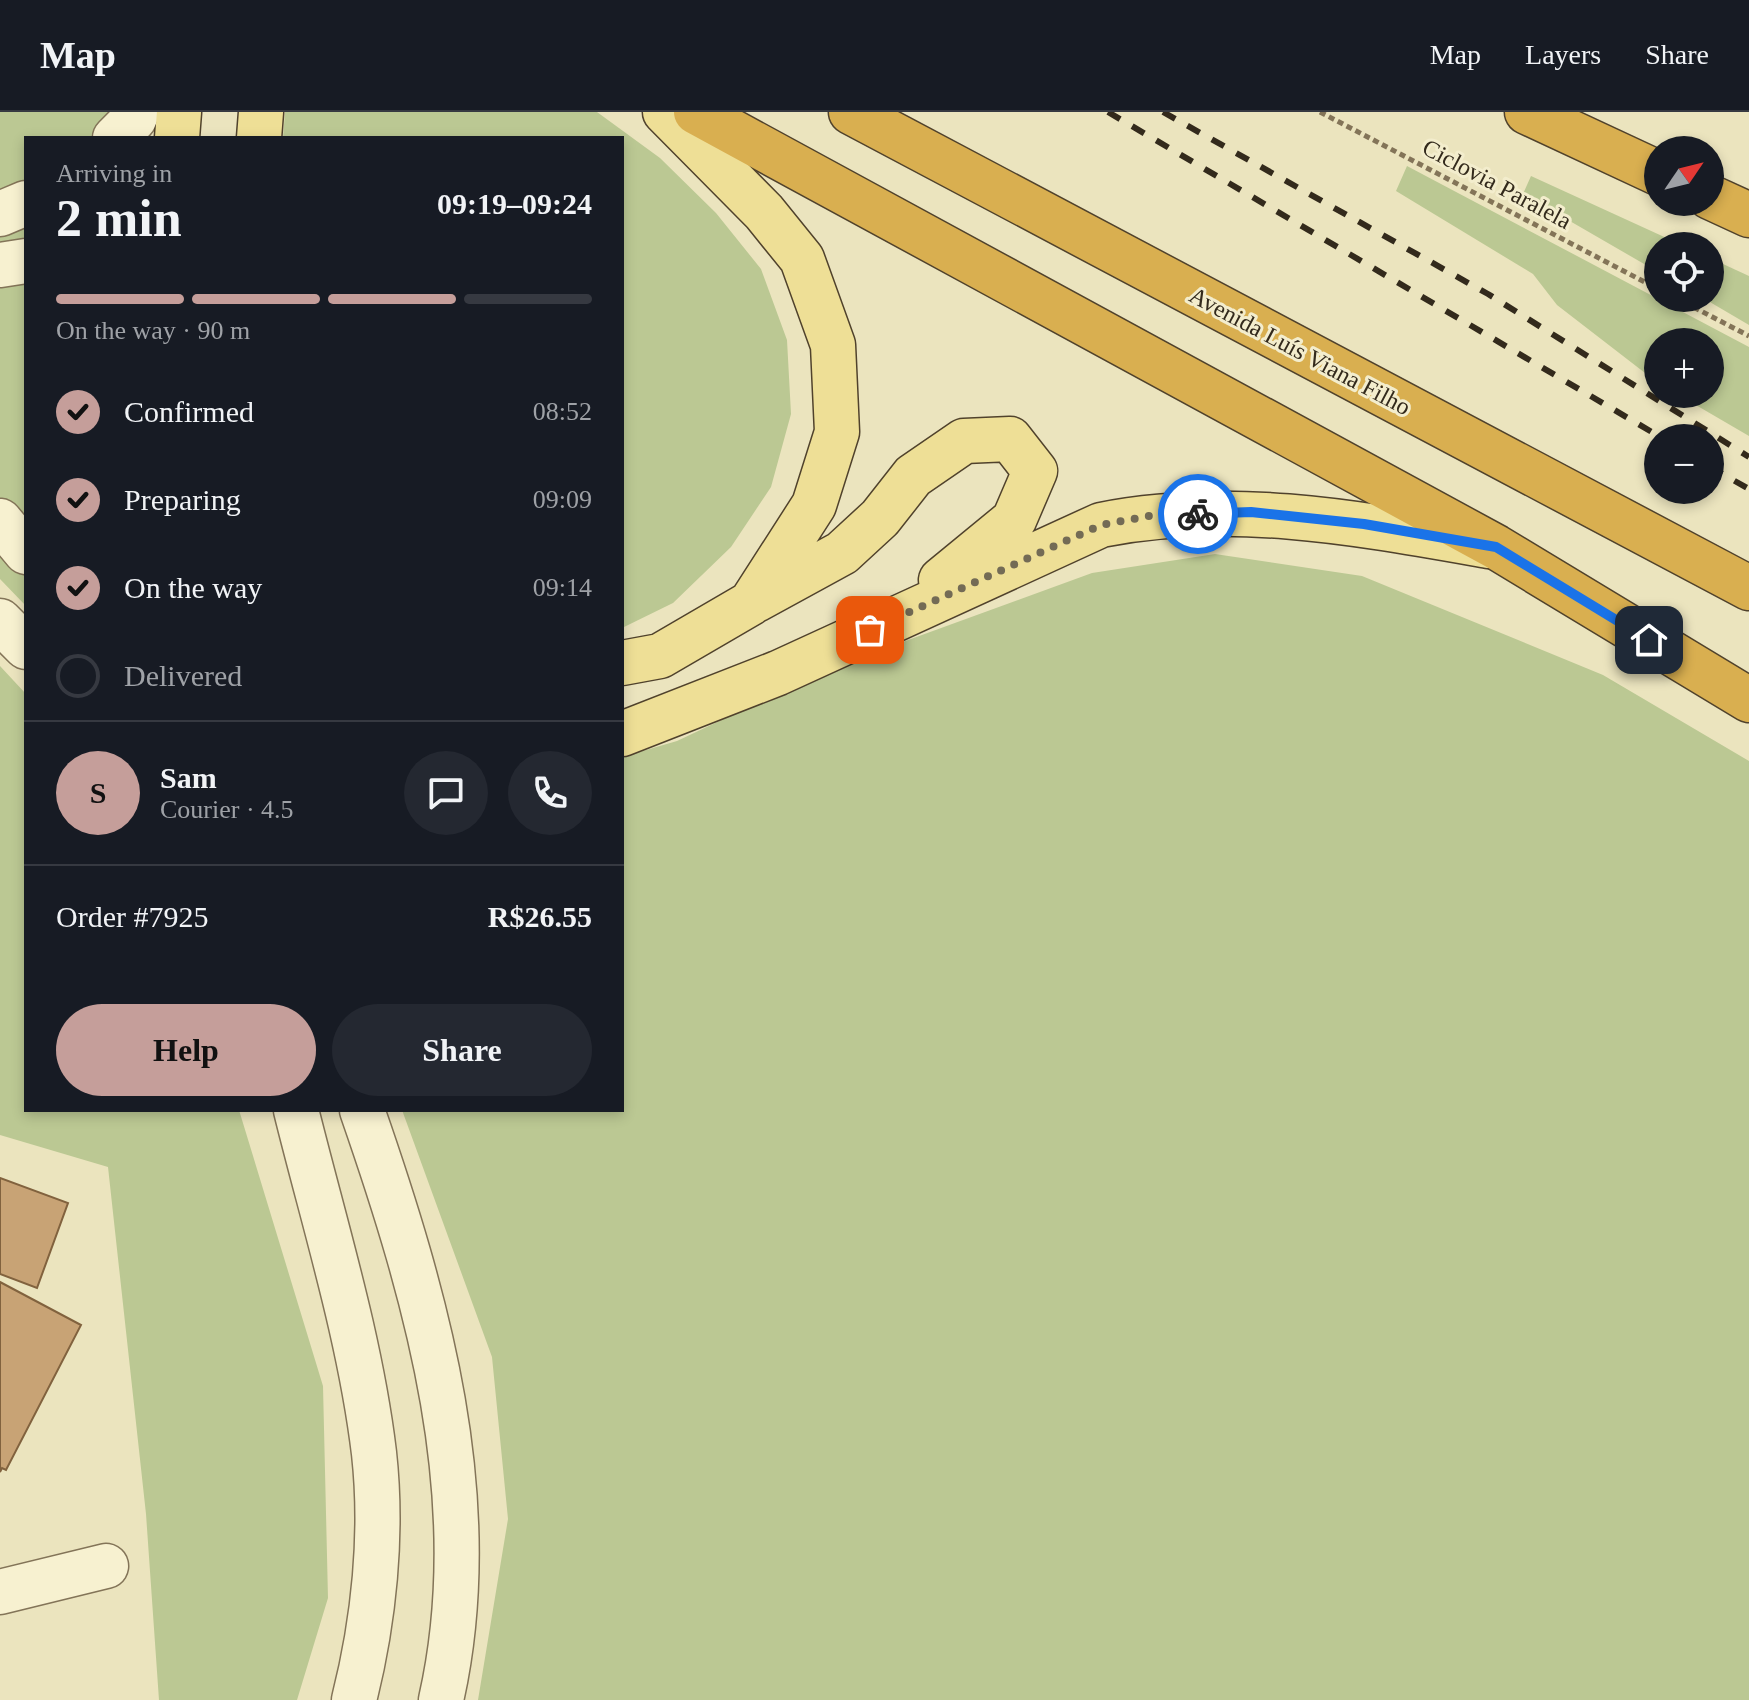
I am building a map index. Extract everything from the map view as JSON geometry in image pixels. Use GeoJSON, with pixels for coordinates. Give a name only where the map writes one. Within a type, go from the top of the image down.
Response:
{"type":"FeatureCollection","features":[{"type":"Feature","properties":{"kind":"highway"},"geometry":{"type":"LineString","coordinates":[[696,112],[1496,547],[1749,700]]}},
{"type":"Feature","properties":{"kind":"highway","name":"Avenida Luís Viana Filho"},"geometry":{"type":"LineString","coordinates":[[851,112],[1749,588]]}},
{"type":"Feature","properties":{"kind":"highway"},"geometry":{"type":"LineString","coordinates":[[1527,112],[1644,166]]}},
{"type":"Feature","properties":{"kind":"main road"},"geometry":{"type":"LineString","coordinates":[[177,136],[179,112]]}},
{"type":"Feature","properties":{"kind":"main road"},"geometry":{"type":"LineString","coordinates":[[259,136],[261,112]]}},
{"type":"Feature","properties":{"kind":"main road"},"geometry":{"type":"LineString","coordinates":[[665,112],[764,212],[802,259],[833,345],[837,432],[814,505],[751,603]]}},
{"type":"Feature","properties":{"kind":"main road"},"geometry":{"type":"LineString","coordinates":[[624,663],[660,656],[842,553],[880,518],[913,476],[964,441],[1010,439],[1035,471],[1014,520],[896,618]]}},
{"type":"Feature","properties":{"kind":"main road"},"geometry":{"type":"LineString","coordinates":[[624,733],[778,673],[1101,525],[1149,516],[1251,512],[1364,524],[1496,547]]}},
{"type":"Feature","properties":{"kind":"street"},"geometry":{"type":"LineString","coordinates":[[117,136],[137,112]]}},
{"type":"Feature","properties":{"kind":"street"},"geometry":{"type":"LineString","coordinates":[[0,214],[24,204]]}},
{"type":"Feature","properties":{"kind":"street"},"geometry":{"type":"LineString","coordinates":[[0,265],[24,261]]}},
{"type":"Feature","properties":{"kind":"street"},"geometry":{"type":"LineString","coordinates":[[0,521],[24,550]]}},
{"type":"Feature","properties":{"kind":"street"},"geometry":{"type":"LineString","coordinates":[[0,621],[24,645]]}},
{"type":"Feature","properties":{"kind":"street"},"geometry":{"type":"LineString","coordinates":[[296,1112],[360,1374],[374,1455],[378,1525],[372,1599],[354,1700]]}},
{"type":"Feature","properties":{"kind":"street"},"geometry":{"type":"LineString","coordinates":[[363,1112],[411,1261],[447,1420],[457,1581],[452,1637],[441,1700]]}},
{"type":"Feature","properties":{"kind":"street"},"geometry":{"type":"LineString","coordinates":[[0,1592],[106,1566]]}},
{"type":"Feature","properties":{"kind":"path","name":"Ciclovia Paralela"},"geometry":{"type":"LineString","coordinates":[[1320,112],[1644,282]]}},
{"type":"Feature","properties":{"kind":"path"},"geometry":{"type":"LineString","coordinates":[[1703,312],[1749,336]]}},
{"type":"Feature","properties":{"kind":"green space"},"geometry":{"type":"Polygon","coordinates":[[[0,112],[150,112],[149,136],[24,136],[24,604],[0,579],[0,112]]]}},
{"type":"Feature","properties":{"kind":"green space"},"geometry":{"type":"Polygon","coordinates":[[[285,112],[597,112],[660,158],[716,213],[761,269],[787,340],[791,414],[771,487],[731,547],[673,603],[624,627],[624,136],[283,136],[285,112]]]}},
{"type":"Feature","properties":{"kind":"green space"},"geometry":{"type":"Polygon","coordinates":[[[1407,166],[1644,291],[1644,312],[1683,312],[1713,328],[1644,328],[1644,372],[1557,305],[1533,274],[1396,191],[1407,166]]]}},
{"type":"Feature","properties":{"kind":"green space"},"geometry":{"type":"Polygon","coordinates":[[[1531,176],[1653,232],[1644,232],[1644,264],[1523,194],[1531,176]]]}},
{"type":"Feature","properties":{"kind":"green space"},"geometry":{"type":"Polygon","coordinates":[[[1724,264],[1749,276],[1749,325],[1724,310],[1724,264]]]}},
{"type":"Feature","properties":{"kind":"green space"},"geometry":{"type":"Polygon","coordinates":[[[1724,334],[1749,347],[1749,436],[1701,408],[1724,408],[1724,334]]]}},
{"type":"Feature","properties":{"kind":"green space"},"geometry":{"type":"Polygon","coordinates":[[[1215,554],[1362,576],[1603,675],[1749,761],[1749,1700],[478,1700],[508,1519],[492,1357],[403,1112],[624,1112],[624,756],[677,741],[834,667],[1092,573],[1215,554]]]}},
{"type":"Feature","properties":{"kind":"green space"},"geometry":{"type":"Polygon","coordinates":[[[0,666],[24,692],[24,1112],[240,1112],[323,1386],[328,1598],[297,1700],[159,1700],[146,1514],[108,1167],[0,1135],[0,666]]]}},
{"type":"Feature","properties":{"kind":"building"},"geometry":{"type":"Polygon","coordinates":[[[0,1178],[68,1203],[37,1288],[0,1274],[0,1178]]]}},
{"type":"Feature","properties":{"kind":"building"},"geometry":{"type":"Polygon","coordinates":[[[0,1282],[81,1325],[6,1470],[2,1468],[0,1472],[0,1282]]]}},
{"type":"Feature","properties":{"kind":"railway"},"geometry":{"type":"LineString","coordinates":[[1108,112],[1644,427]]}},
{"type":"Feature","properties":{"kind":"railway"},"geometry":{"type":"LineString","coordinates":[[1163,112],[1488,294],[1749,457]]}},
{"type":"Feature","properties":{"kind":"railway"},"geometry":{"type":"LineString","coordinates":[[1724,475],[1749,489]]}},
{"type":"Feature","properties":{"kind":"way so far"},"geometry":{"type":"LineString","coordinates":[[870,630],[1101,525],[1149,516],[1198,514]]}},
{"type":"Feature","properties":{"kind":"route"},"geometry":{"type":"LineString","coordinates":[[1198,514],[1251,512],[1364,524],[1496,547],[1649,640]]}}]}
